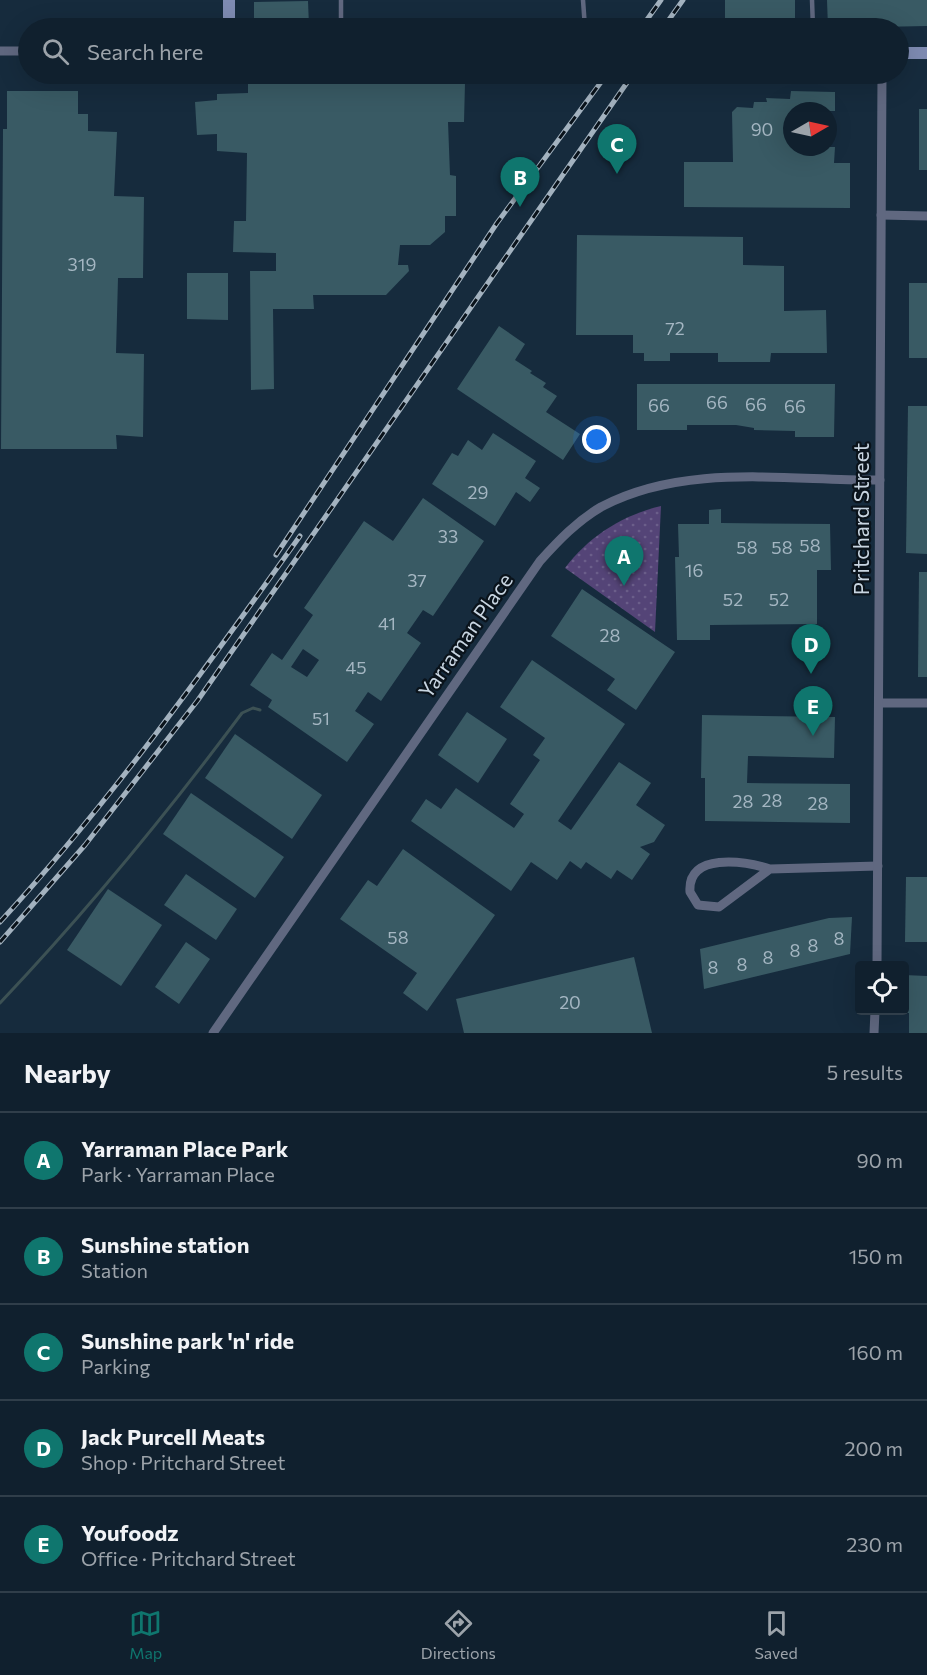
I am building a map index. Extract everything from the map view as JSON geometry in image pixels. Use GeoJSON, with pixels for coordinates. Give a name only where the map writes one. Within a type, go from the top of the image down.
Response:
{"type":"FeatureCollection","features":[{"type":"Feature","properties":{"kind":"street"},"geometry":{"type":"LineString","coordinates":[[229,0],[229,18]]}},
{"type":"Feature","properties":{"kind":"street"},"geometry":{"type":"LineString","coordinates":[[0,51],[18,51]]}},
{"type":"Feature","properties":{"kind":"street"},"geometry":{"type":"LineString","coordinates":[[909,53],[927,53]]}},
{"type":"Feature","properties":{"kind":"street","name":"Pritchard Street"},"geometry":{"type":"LineString","coordinates":[[877,961],[882,84]]}},
{"type":"Feature","properties":{"kind":"street"},"geometry":{"type":"LineString","coordinates":[[881,216],[927,216]]}},
{"type":"Feature","properties":{"kind":"street","name":"Yarraman Place"},"geometry":{"type":"LineString","coordinates":[[213,1033],[527,579],[558,541],[578,524],[600,508],[624,497],[683,480],[880,480]]}},
{"type":"Feature","properties":{"kind":"street"},"geometry":{"type":"LineString","coordinates":[[879,703],[927,703]]}},
{"type":"Feature","properties":{"kind":"street"},"geometry":{"type":"LineString","coordinates":[[770,869],[719,907],[698,905],[690,892],[693,873],[705,865],[753,864],[770,869],[878,866]]}},
{"type":"Feature","properties":{"kind":"street"},"geometry":{"type":"LineString","coordinates":[[874,1033],[875,1015]]}},
{"type":"Feature","properties":{"kind":"lane"},"geometry":{"type":"LineString","coordinates":[[341,0],[341,18]]}},
{"type":"Feature","properties":{"kind":"lane"},"geometry":{"type":"LineString","coordinates":[[583,0],[584,18]]}},
{"type":"Feature","properties":{"kind":"lane"},"geometry":{"type":"LineString","coordinates":[[813,0],[813,18]]}},
{"type":"Feature","properties":{"kind":"shaded area"},"geometry":{"type":"Polygon","coordinates":[[[661,506],[655,632],[565,568],[585,546],[608,528],[633,515],[661,506]]]}},
{"type":"Feature","properties":{"kind":"building"},"geometry":{"type":"Polygon","coordinates":[[[725,0],[795,0],[795,18],[725,18],[725,0]]]}},
{"type":"Feature","properties":{"kind":"building"},"geometry":{"type":"Polygon","coordinates":[[[827,0],[927,0],[927,26],[909,26],[909,18],[828,18],[827,0]]]}},
{"type":"Feature","properties":{"kind":"building"},"geometry":{"type":"Polygon","coordinates":[[[308,1],[309,18],[254,18],[254,2],[308,1]]]}},
{"type":"Feature","properties":{"kind":"building"},"geometry":{"type":"Polygon","coordinates":[[[248,84],[465,84],[464,122],[448,122],[450,175],[456,176],[456,216],[445,216],[445,232],[430,245],[400,245],[398,265],[408,265],[409,271],[386,295],[313,295],[314,309],[273,309],[274,389],[251,390],[250,271],[276,271],[276,253],[233,252],[234,221],[246,221],[247,153],[217,151],[217,134],[197,135],[195,102],[217,100],[217,94],[248,93],[248,84]]]}},
{"type":"Feature","properties":{"kind":"building"},"geometry":{"type":"Polygon","coordinates":[[[7,91],[78,91],[78,114],[88,114],[88,131],[117,132],[114,196],[144,197],[143,278],[118,278],[116,353],[144,354],[143,437],[116,435],[117,449],[1,449],[3,129],[7,129],[7,91]]]}},
{"type":"Feature","properties":{"kind":"building"},"geometry":{"type":"Polygon","coordinates":[[[791,91],[835,92],[835,102],[783,102],[783,156],[834,156],[834,163],[850,163],[850,208],[684,207],[684,162],[733,162],[732,112],[737,107],[753,108],[754,102],[767,102],[766,98],[790,99],[791,91]]]}},
{"type":"Feature","properties":{"kind":"building"},"geometry":{"type":"Polygon","coordinates":[[[919,109],[927,109],[927,170],[919,170],[919,109]]]}},
{"type":"Feature","properties":{"kind":"building"},"geometry":{"type":"Polygon","coordinates":[[[577,235],[743,237],[743,265],[784,266],[784,311],[826,310],[827,353],[771,353],[770,362],[718,362],[718,353],[670,353],[670,361],[644,361],[644,353],[633,353],[633,335],[576,335],[577,235]]]}},
{"type":"Feature","properties":{"kind":"building"},"geometry":{"type":"Polygon","coordinates":[[[187,273],[228,273],[228,320],[187,319],[187,273]]]}},
{"type":"Feature","properties":{"kind":"building"},"geometry":{"type":"Polygon","coordinates":[[[909,283],[927,283],[927,358],[909,358],[909,283]]]}},
{"type":"Feature","properties":{"kind":"building"},"geometry":{"type":"Polygon","coordinates":[[[499,326],[525,344],[515,360],[546,383],[543,387],[557,396],[546,412],[580,434],[563,460],[457,389],[499,326]]]}},
{"type":"Feature","properties":{"kind":"building"},"geometry":{"type":"Polygon","coordinates":[[[637,384],[835,384],[834,437],[795,437],[795,431],[754,430],[754,428],[736,425],[687,425],[687,430],[637,430],[637,384]]]}},
{"type":"Feature","properties":{"kind":"building"},"geometry":{"type":"Polygon","coordinates":[[[908,406],[927,406],[927,554],[906,553],[908,406]]]}},
{"type":"Feature","properties":{"kind":"building"},"geometry":{"type":"Polygon","coordinates":[[[493,433],[536,461],[525,478],[540,488],[530,502],[516,492],[495,526],[432,484],[452,453],[458,456],[468,440],[482,450],[493,433]]]}},
{"type":"Feature","properties":{"kind":"building"},"geometry":{"type":"Polygon","coordinates":[[[423,498],[484,541],[433,616],[423,610],[407,633],[421,643],[381,701],[368,692],[355,711],[374,724],[347,762],[268,707],[272,700],[250,685],[272,653],[282,660],[313,615],[304,608],[364,521],[393,541],[423,498]],[[303,649],[291,667],[307,677],[319,660],[303,649]]]}},
{"type":"Feature","properties":{"kind":"building"},"geometry":{"type":"Polygon","coordinates":[[[721,509],[721,523],[830,524],[831,570],[817,570],[817,624],[710,625],[710,640],[677,640],[675,557],[679,557],[678,524],[709,524],[709,510],[721,509]]]}},
{"type":"Feature","properties":{"kind":"building"},"geometry":{"type":"Polygon","coordinates":[[[919,572],[927,572],[927,677],[918,677],[919,572]]]}},
{"type":"Feature","properties":{"kind":"building"},"geometry":{"type":"Polygon","coordinates":[[[582,589],[675,652],[636,710],[607,690],[615,679],[551,636],[582,589]]]}},
{"type":"Feature","properties":{"kind":"building"},"geometry":{"type":"Polygon","coordinates":[[[532,660],[625,724],[558,821],[571,830],[619,762],[651,783],[636,805],[665,825],[654,842],[640,847],[650,854],[632,880],[617,870],[611,879],[586,862],[581,869],[570,861],[557,880],[531,862],[511,891],[411,821],[426,799],[441,809],[456,788],[514,828],[524,814],[510,804],[540,760],[533,755],[545,738],[500,707],[532,660]]]}},
{"type":"Feature","properties":{"kind":"building"},"geometry":{"type":"Polygon","coordinates":[[[467,712],[507,739],[478,783],[438,755],[467,712]]]}},
{"type":"Feature","properties":{"kind":"building"},"geometry":{"type":"Polygon","coordinates":[[[702,715],[835,717],[834,758],[748,756],[747,783],[850,784],[850,823],[705,821],[705,778],[701,778],[702,715]]]}},
{"type":"Feature","properties":{"kind":"building"},"geometry":{"type":"Polygon","coordinates":[[[235,734],[322,795],[292,839],[205,778],[235,734]]]}},
{"type":"Feature","properties":{"kind":"building"},"geometry":{"type":"Polygon","coordinates":[[[191,793],[284,857],[255,898],[163,834],[191,793]]]}},
{"type":"Feature","properties":{"kind":"building"},"geometry":{"type":"Polygon","coordinates":[[[403,849],[495,915],[427,1011],[403,993],[417,973],[340,919],[368,880],[377,886],[403,849]]]}},
{"type":"Feature","properties":{"kind":"building"},"geometry":{"type":"Polygon","coordinates":[[[186,874],[237,909],[216,940],[164,905],[186,874]]]}},
{"type":"Feature","properties":{"kind":"building"},"geometry":{"type":"Polygon","coordinates":[[[906,877],[927,877],[927,942],[905,942],[906,877]]]}},
{"type":"Feature","properties":{"kind":"building"},"geometry":{"type":"Polygon","coordinates":[[[108,889],[162,925],[121,986],[67,950],[108,889]]]}},
{"type":"Feature","properties":{"kind":"building"},"geometry":{"type":"Polygon","coordinates":[[[852,917],[850,954],[704,989],[700,949],[829,918],[852,917]]]}},
{"type":"Feature","properties":{"kind":"building"},"geometry":{"type":"Polygon","coordinates":[[[186,942],[210,959],[179,1004],[155,987],[186,942]]]}},
{"type":"Feature","properties":{"kind":"building"},"geometry":{"type":"Polygon","coordinates":[[[634,957],[652,1033],[464,1033],[456,999],[634,957]]]}},
{"type":"Feature","properties":{"kind":"building"},"geometry":{"type":"Polygon","coordinates":[[[909,975],[927,976],[927,1033],[909,1033],[909,975]]]}},
{"type":"Feature","properties":{"kind":"waterway"},"geometry":{"type":"LineString","coordinates":[[0,1003],[125,862],[242,713],[253,708],[260,710]]}},
{"type":"Feature","properties":{"kind":"railway"},"geometry":{"type":"LineString","coordinates":[[648,18],[661,0]]}},
{"type":"Feature","properties":{"kind":"railway"},"geometry":{"type":"LineString","coordinates":[[670,18],[683,0]]}},
{"type":"Feature","properties":{"kind":"railway"},"geometry":{"type":"LineString","coordinates":[[276,555],[497,223],[600,84]]}},
{"type":"Feature","properties":{"kind":"railway"},"geometry":{"type":"LineString","coordinates":[[0,942],[85,845],[198,700],[626,84]]}},
{"type":"Feature","properties":{"kind":"railway"},"geometry":{"type":"LineString","coordinates":[[0,922],[119,782],[193,685],[300,536]]}},
{"type":"Feature","properties":{"kind":"place","name":"Sunshine park 'n' ride"},"geometry":{"type":"Point","coordinates":[617,174]}},
{"type":"Feature","properties":{"kind":"place","name":"Sunshine station"},"geometry":{"type":"Point","coordinates":[520,207]}},
{"type":"Feature","properties":{"kind":"place","name":"Yarraman Place Park"},"geometry":{"type":"Point","coordinates":[624,586]}},
{"type":"Feature","properties":{"kind":"place","name":"Jack Purcell Meats"},"geometry":{"type":"Point","coordinates":[811,674]}},
{"type":"Feature","properties":{"kind":"place","name":"Youfoodz"},"geometry":{"type":"Point","coordinates":[813,736]}}]}
